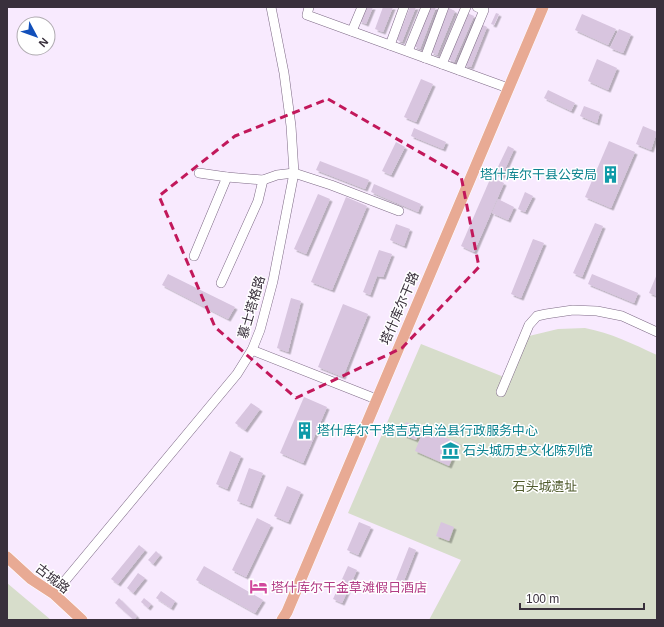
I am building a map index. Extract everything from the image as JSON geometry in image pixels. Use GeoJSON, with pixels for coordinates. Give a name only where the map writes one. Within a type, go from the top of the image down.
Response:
{"type":"FeatureCollection","features":[{"type":"Feature","properties":{"kind":"main road","name":"塔什库尔干路"},"geometry":{"type":"LineString","coordinates":[[282,620],[543,7]]}},
{"type":"Feature","properties":{"kind":"main road","name":"古城路"},"geometry":{"type":"LineString","coordinates":[[7,557],[31,579],[54,594],[82,620]]}},
{"type":"Feature","properties":{"kind":"street","name":"慕士塔格路"},"geometry":{"type":"LineString","coordinates":[[54,594],[237,374],[252,350],[260,330],[273,281],[294,173],[291,126],[284,73],[271,7]]}},
{"type":"Feature","properties":{"kind":"street"},"geometry":{"type":"LineString","coordinates":[[309,7],[306,15],[508,88]]}},
{"type":"Feature","properties":{"kind":"street"},"geometry":{"type":"LineString","coordinates":[[352,31],[362,7]]}},
{"type":"Feature","properties":{"kind":"street"},"geometry":{"type":"LineString","coordinates":[[390,45],[404,7]]}},
{"type":"Feature","properties":{"kind":"street"},"geometry":{"type":"LineString","coordinates":[[408,51],[426,7]]}},
{"type":"Feature","properties":{"kind":"street"},"geometry":{"type":"LineString","coordinates":[[425,58],[444,7]]}},
{"type":"Feature","properties":{"kind":"street"},"geometry":{"type":"LineString","coordinates":[[442,64],[466,7]]}},
{"type":"Feature","properties":{"kind":"street"},"geometry":{"type":"LineString","coordinates":[[460,70],[484,10],[478,7]]}},
{"type":"Feature","properties":{"kind":"street"},"geometry":{"type":"LineString","coordinates":[[199,173],[263,180],[277,175],[294,173],[331,185],[399,211]]}},
{"type":"Feature","properties":{"kind":"street"},"geometry":{"type":"LineString","coordinates":[[194,256],[227,177]]}},
{"type":"Feature","properties":{"kind":"street"},"geometry":{"type":"LineString","coordinates":[[221,283],[258,201],[263,180]]}},
{"type":"Feature","properties":{"kind":"street"},"geometry":{"type":"LineString","coordinates":[[501,392],[528,326],[537,316],[573,310],[596,311],[622,316],[657,332]]}},
{"type":"Feature","properties":{"kind":"street"},"geometry":{"type":"LineString","coordinates":[[252,350],[376,399]]}},
{"type":"Feature","properties":{"kind":"highlighted area"},"geometry":{"type":"Polygon","coordinates":[[[328,99],[461,176],[479,267],[402,348],[296,398],[215,327],[159,196],[235,136],[328,99]]]}},
{"type":"Feature","properties":{"kind":"green space","name":"石头城遗址"},"geometry":{"type":"Polygon","coordinates":[[[585,328],[613,336],[657,355],[657,620],[429,620],[461,560],[348,513],[421,344],[509,379],[529,336],[558,329],[585,328]]]}},
{"type":"Feature","properties":{"kind":"green space"},"geometry":{"type":"Polygon","coordinates":[[[7,583],[51,620],[7,620],[7,583]]]}},
{"type":"Feature","properties":{"kind":"building"},"geometry":{"type":"Polygon","coordinates":[[[365,7],[373,7],[366,24],[359,21],[365,7]]]}},
{"type":"Feature","properties":{"kind":"building"},"geometry":{"type":"Polygon","coordinates":[[[383,7],[393,7],[383,32],[375,29],[383,7]]]}},
{"type":"Feature","properties":{"kind":"building"},"geometry":{"type":"Polygon","coordinates":[[[410,7],[416,7],[402,42],[397,40],[410,7]]]}},
{"type":"Feature","properties":{"kind":"building"},"geometry":{"type":"Polygon","coordinates":[[[429,7],[436,7],[420,49],[414,46],[429,7]]]}},
{"type":"Feature","properties":{"kind":"building"},"geometry":{"type":"Polygon","coordinates":[[[449,8],[455,11],[437,55],[431,52],[449,8]]]}},
{"type":"Feature","properties":{"kind":"building"},"geometry":{"type":"Polygon","coordinates":[[[467,13],[474,16],[454,62],[448,59],[467,13]]]}},
{"type":"Feature","properties":{"kind":"building"},"geometry":{"type":"Polygon","coordinates":[[[496,13],[499,14],[494,25],[491,24],[496,13]]]}},
{"type":"Feature","properties":{"kind":"building"},"geometry":{"type":"Polygon","coordinates":[[[582,14],[616,29],[608,45],[575,30],[582,14]]]}},
{"type":"Feature","properties":{"kind":"building"},"geometry":{"type":"Polygon","coordinates":[[[481,24],[487,27],[471,67],[464,65],[481,24]]]}},
{"type":"Feature","properties":{"kind":"building"},"geometry":{"type":"Polygon","coordinates":[[[619,29],[631,34],[623,53],[610,48],[619,29]]]}},
{"type":"Feature","properties":{"kind":"building"},"geometry":{"type":"Polygon","coordinates":[[[597,59],[617,68],[608,90],[588,81],[597,59]]]}},
{"type":"Feature","properties":{"kind":"building"},"geometry":{"type":"Polygon","coordinates":[[[421,79],[433,84],[416,122],[404,117],[421,79]]]}},
{"type":"Feature","properties":{"kind":"building"},"geometry":{"type":"Polygon","coordinates":[[[548,90],[575,103],[571,111],[544,98],[548,90]]]}},
{"type":"Feature","properties":{"kind":"building"},"geometry":{"type":"Polygon","coordinates":[[[584,106],[600,112],[597,123],[580,116],[584,106]]]}},
{"type":"Feature","properties":{"kind":"building"},"geometry":{"type":"Polygon","coordinates":[[[643,126],[657,132],[651,150],[636,144],[643,126]]]}},
{"type":"Feature","properties":{"kind":"building"},"geometry":{"type":"Polygon","coordinates":[[[414,128],[446,142],[443,149],[411,136],[414,128]]]}},
{"type":"Feature","properties":{"kind":"building","name":"塔什库尔干县公安局"},"geometry":{"type":"Polygon","coordinates":[[[609,141],[635,152],[611,208],[585,197],[609,141]]]}},
{"type":"Feature","properties":{"kind":"building"},"geometry":{"type":"Polygon","coordinates":[[[396,142],[405,147],[391,175],[382,171],[396,142]]]}},
{"type":"Feature","properties":{"kind":"building"},"geometry":{"type":"Polygon","coordinates":[[[508,146],[514,149],[502,176],[495,173],[508,146]]]}},
{"type":"Feature","properties":{"kind":"building"},"geometry":{"type":"Polygon","coordinates":[[[320,161],[369,180],[365,189],[316,170],[320,161]]]}},
{"type":"Feature","properties":{"kind":"building"},"geometry":{"type":"Polygon","coordinates":[[[491,177],[504,183],[474,252],[461,246],[491,177]]]}},
{"type":"Feature","properties":{"kind":"building"},"geometry":{"type":"Polygon","coordinates":[[[374,184],[421,204],[418,212],[371,192],[374,184]]]}},
{"type":"Feature","properties":{"kind":"building"},"geometry":{"type":"Polygon","coordinates":[[[525,192],[533,196],[525,212],[518,209],[525,192]]]}},
{"type":"Feature","properties":{"kind":"building"},"geometry":{"type":"Polygon","coordinates":[[[318,194],[330,199],[306,254],[294,249],[318,194]]]}},
{"type":"Feature","properties":{"kind":"building"},"geometry":{"type":"Polygon","coordinates":[[[346,197],[367,206],[332,290],[311,282],[346,197]]]}},
{"type":"Feature","properties":{"kind":"building"},"geometry":{"type":"Polygon","coordinates":[[[498,199],[514,207],[508,220],[492,213],[498,199]]]}},
{"type":"Feature","properties":{"kind":"building"},"geometry":{"type":"Polygon","coordinates":[[[595,223],[603,226],[582,277],[573,273],[595,223]]]}},
{"type":"Feature","properties":{"kind":"building"},"geometry":{"type":"Polygon","coordinates":[[[396,224],[410,229],[404,246],[390,240],[396,224]]]}},
{"type":"Feature","properties":{"kind":"building"},"geometry":{"type":"Polygon","coordinates":[[[533,239],[544,243],[521,298],[511,294],[533,239]]]}},
{"type":"Feature","properties":{"kind":"building"},"geometry":{"type":"Polygon","coordinates":[[[379,250],[392,254],[383,277],[377,276],[370,295],[363,292],[379,250]]]}},
{"type":"Feature","properties":{"kind":"building"},"geometry":{"type":"Polygon","coordinates":[[[168,274],[235,307],[228,319],[162,285],[168,274]]]}},
{"type":"Feature","properties":{"kind":"building"},"geometry":{"type":"Polygon","coordinates":[[[592,274],[638,293],[634,303],[588,284],[592,274]]]}},
{"type":"Feature","properties":{"kind":"building"},"geometry":{"type":"Polygon","coordinates":[[[657,274],[657,296],[649,293],[657,274]]]}},
{"type":"Feature","properties":{"kind":"building"},"geometry":{"type":"Polygon","coordinates":[[[291,298],[301,301],[288,352],[277,348],[291,298]]]}},
{"type":"Feature","properties":{"kind":"building"},"geometry":{"type":"Polygon","coordinates":[[[343,304],[368,314],[343,377],[318,367],[343,304]]]}},
{"type":"Feature","properties":{"kind":"building","name":"塔什库尔干塔吉克自治县行政服务中心"},"geometry":{"type":"Polygon","coordinates":[[[304,397],[327,407],[303,463],[280,453],[304,397]]]}},
{"type":"Feature","properties":{"kind":"building"},"geometry":{"type":"Polygon","coordinates":[[[251,403],[260,409],[245,430],[235,423],[251,403]]]}},
{"type":"Feature","properties":{"kind":"building"},"geometry":{"type":"Polygon","coordinates":[[[406,422],[422,428],[416,440],[401,434],[406,422]]]}},
{"type":"Feature","properties":{"kind":"building"},"geometry":{"type":"Polygon","coordinates":[[[424,429],[459,443],[449,466],[415,451],[424,429]]]}},
{"type":"Feature","properties":{"kind":"building"},"geometry":{"type":"Polygon","coordinates":[[[230,451],[241,456],[227,489],[216,484],[230,451]]]}},
{"type":"Feature","properties":{"kind":"building"},"geometry":{"type":"Polygon","coordinates":[[[249,468],[263,473],[250,506],[237,501],[249,468]]]}},
{"type":"Feature","properties":{"kind":"building"},"geometry":{"type":"Polygon","coordinates":[[[287,486],[301,492],[288,522],[274,516],[287,486]]]}},
{"type":"Feature","properties":{"kind":"building"},"geometry":{"type":"Polygon","coordinates":[[[257,518],[271,525],[246,577],[232,570],[257,518]]]}},
{"type":"Feature","properties":{"kind":"building"},"geometry":{"type":"Polygon","coordinates":[[[359,522],[371,527],[358,555],[347,550],[359,522]]]}},
{"type":"Feature","properties":{"kind":"building"},"geometry":{"type":"Polygon","coordinates":[[[441,522],[454,527],[449,541],[436,536],[441,522]]]}},
{"type":"Feature","properties":{"kind":"building"},"geometry":{"type":"Polygon","coordinates":[[[139,545],[145,550],[118,584],[111,579],[139,545]]]}},
{"type":"Feature","properties":{"kind":"building"},"geometry":{"type":"Polygon","coordinates":[[[409,547],[416,550],[403,583],[396,580],[409,547]]]}},
{"type":"Feature","properties":{"kind":"building"},"geometry":{"type":"Polygon","coordinates":[[[156,551],[160,555],[153,564],[148,560],[156,551]]]}},
{"type":"Feature","properties":{"kind":"building"},"geometry":{"type":"Polygon","coordinates":[[[204,566],[263,600],[255,613],[196,580],[204,566]]]}},
{"type":"Feature","properties":{"kind":"building"},"geometry":{"type":"Polygon","coordinates":[[[348,566],[357,570],[342,603],[333,599],[348,566]]]}},
{"type":"Feature","properties":{"kind":"building"},"geometry":{"type":"Polygon","coordinates":[[[138,573],[145,578],[133,593],[127,588],[138,573]]]}},
{"type":"Feature","properties":{"kind":"building"},"geometry":{"type":"Polygon","coordinates":[[[161,591],[175,601],[171,608],[156,598],[161,591]]]}},
{"type":"Feature","properties":{"kind":"building"},"geometry":{"type":"Polygon","coordinates":[[[119,598],[137,616],[134,620],[115,603],[119,598]]]}},
{"type":"Feature","properties":{"kind":"building"},"geometry":{"type":"Polygon","coordinates":[[[144,598],[151,604],[148,608],[141,602],[144,598]]]}},
{"type":"Feature","properties":{"kind":"place","name":"塔什库尔干县公安局"},"geometry":{"type":"Point","coordinates":[610,174]}},
{"type":"Feature","properties":{"kind":"place","name":"塔什库尔干塔吉克自治县行政服务中心"},"geometry":{"type":"Point","coordinates":[304,430]}},
{"type":"Feature","properties":{"kind":"place","name":"石头城历史文化陈列馆"},"geometry":{"type":"Point","coordinates":[450,450]}},
{"type":"Feature","properties":{"kind":"place","name":"塔什库尔干金草滩假日酒店"},"geometry":{"type":"Point","coordinates":[258,587]}}]}
